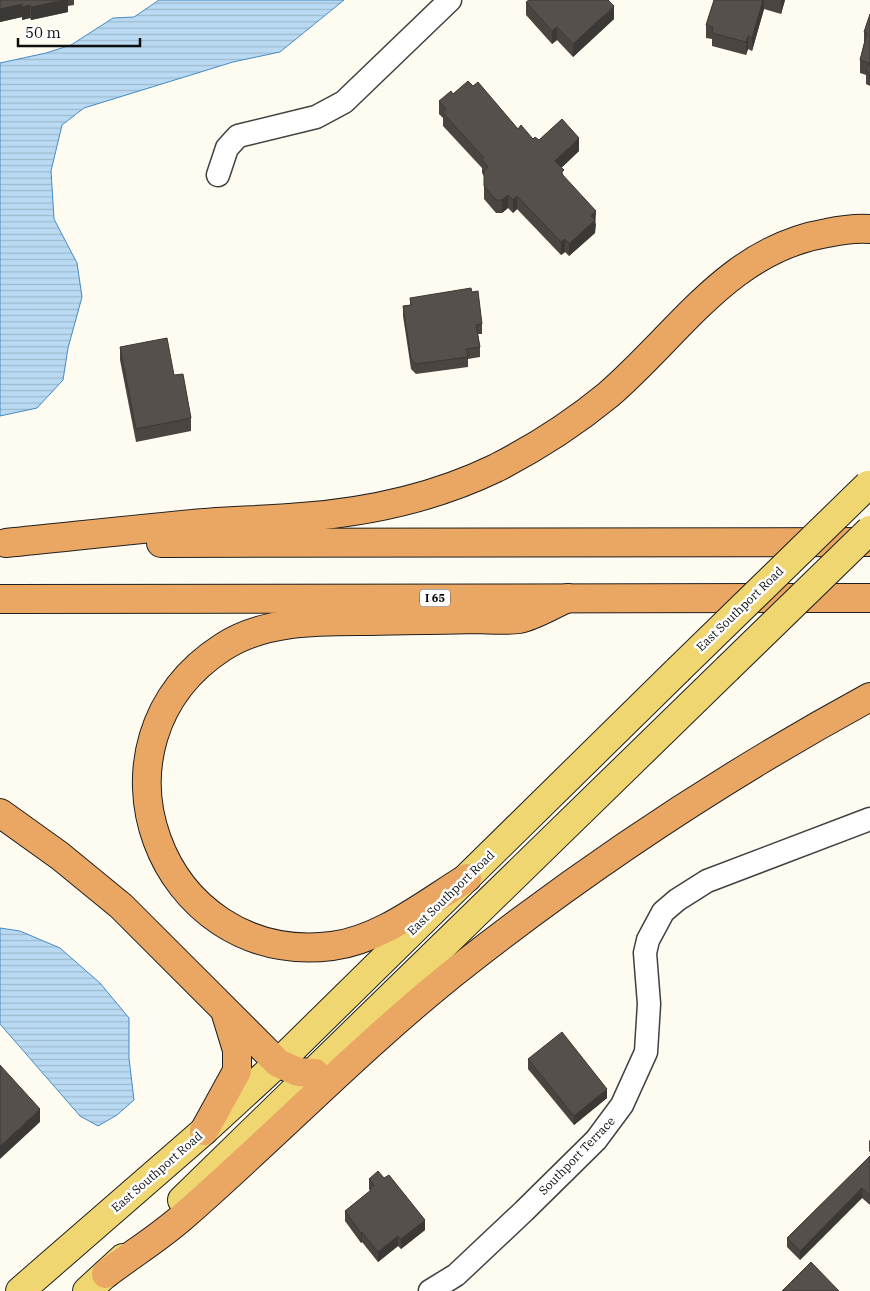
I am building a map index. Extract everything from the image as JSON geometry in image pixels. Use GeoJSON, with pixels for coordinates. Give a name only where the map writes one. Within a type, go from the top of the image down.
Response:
{"type":"FeatureCollection","features":[{"type":"Feature","properties":{"kind":"highway"},"geometry":{"type":"LineString","coordinates":[[3,543],[216,522],[336,514],[392,504],[441,490],[495,468],[565,427],[608,394],[725,281],[768,251],[804,237],[846,230],[870,229]]}},
{"type":"Feature","properties":{"kind":"highway"},"geometry":{"type":"LineString","coordinates":[[3,543],[870,542]]}},
{"type":"Feature","properties":{"kind":"highway"},"geometry":{"type":"LineString","coordinates":[[467,878],[388,928],[372,935],[334,946],[295,948],[252,938],[232,929],[197,904],[180,885],[158,847],[150,826],[146,787],[150,749],[155,732],[173,695],[204,662],[226,645],[263,630],[308,622],[520,618],[568,598]]}},
{"type":"Feature","properties":{"kind":"highway","name":"I 65"},"geometry":{"type":"LineString","coordinates":[[0,599],[870,598]]}},
{"type":"Feature","properties":{"kind":"highway"},"geometry":{"type":"LineString","coordinates":[[96,1283],[185,1215],[362,1051],[452,974],[570,885],[705,793],[816,726],[870,697]]}},
{"type":"Feature","properties":{"kind":"highway"},"geometry":{"type":"LineString","coordinates":[[0,813],[60,856],[120,906],[278,1062],[298,1072],[315,1073]]}},
{"type":"Feature","properties":{"kind":"highway"},"geometry":{"type":"LineString","coordinates":[[204,1131],[237,1071],[237,1050],[225,1010]]}},
{"type":"Feature","properties":{"kind":"main road","name":"East Southport Road"},"geometry":{"type":"LineString","coordinates":[[20,1291],[204,1131],[278,1062],[869,484]]}},
{"type":"Feature","properties":{"kind":"main road"},"geometry":{"type":"LineString","coordinates":[[96,1283],[315,1073],[870,530]]}},
{"type":"Feature","properties":{"kind":"street"},"geometry":{"type":"LineString","coordinates":[[218,175],[227,148],[238,136],[316,117],[344,102],[450,0]]}},
{"type":"Feature","properties":{"kind":"street","name":"Southport Terrace"},"geometry":{"type":"LineString","coordinates":[[430,1291],[456,1274],[524,1211],[596,1140],[622,1105],[646,1052],[649,1004],[646,953],[648,940],[663,912],[677,900],[707,881],[870,819]]}},
{"type":"Feature","properties":{"kind":"water"},"geometry":{"type":"Polygon","coordinates":[[[159,0],[344,0],[280,52],[233,62],[84,108],[62,125],[51,171],[54,219],[77,263],[82,297],[68,348],[63,380],[37,408],[0,416],[0,63],[46,53],[71,45],[113,18],[134,17],[159,0]]]}},
{"type":"Feature","properties":{"kind":"water"},"geometry":{"type":"Polygon","coordinates":[[[0,928],[20,931],[60,948],[100,983],[129,1018],[129,1058],[134,1100],[117,1115],[98,1126],[80,1116],[0,1024],[0,928]]]}},
{"type":"Feature","properties":{"kind":"building"},"geometry":{"type":"Polygon","coordinates":[[[0,0],[64,0],[31,7],[30,5],[22,7],[22,4],[0,9],[0,0]]]}},
{"type":"Feature","properties":{"kind":"building"},"geometry":{"type":"Polygon","coordinates":[[[529,0],[608,0],[614,6],[573,44],[557,27],[552,31],[526,2],[529,0]]]}},
{"type":"Feature","properties":{"kind":"building"},"geometry":{"type":"Polygon","coordinates":[[[714,0],[763,0],[752,38],[748,36],[746,42],[712,33],[713,27],[706,25],[714,0]]]}},
{"type":"Feature","properties":{"kind":"building"},"geometry":{"type":"Polygon","coordinates":[[[870,14],[870,73],[866,71],[869,63],[860,60],[867,33],[864,32],[870,14]]]}},
{"type":"Feature","properties":{"kind":"building"},"geometry":{"type":"Polygon","coordinates":[[[468,81],[473,86],[478,82],[518,129],[521,125],[533,139],[535,137],[539,140],[562,119],[579,138],[555,161],[564,170],[561,173],[596,211],[591,216],[595,220],[569,244],[565,239],[561,242],[517,196],[513,200],[508,195],[502,200],[496,200],[484,186],[484,171],[488,167],[482,160],[484,158],[443,113],[446,109],[439,101],[451,91],[453,94],[468,81]]]}},
{"type":"Feature","properties":{"kind":"building"},"geometry":{"type":"Polygon","coordinates":[[[471,288],[472,292],[478,291],[482,324],[476,325],[480,347],[466,349],[468,357],[416,364],[411,359],[403,306],[411,305],[410,298],[471,288]]]}},
{"type":"Feature","properties":{"kind":"building"},"geometry":{"type":"Polygon","coordinates":[[[167,338],[174,375],[183,374],[191,418],[136,429],[120,347],[167,338]]]}},
{"type":"Feature","properties":{"kind":"building"},"geometry":{"type":"Polygon","coordinates":[[[562,1032],[607,1089],[574,1116],[528,1059],[562,1032]]]}},
{"type":"Feature","properties":{"kind":"building"},"geometry":{"type":"Polygon","coordinates":[[[0,1065],[40,1109],[0,1146],[0,1065]]]}},
{"type":"Feature","properties":{"kind":"building"},"geometry":{"type":"Polygon","coordinates":[[[870,1156],[870,1196],[862,1188],[800,1251],[787,1238],[870,1156]]]}},
{"type":"Feature","properties":{"kind":"building"},"geometry":{"type":"Polygon","coordinates":[[[378,1171],[384,1178],[389,1175],[425,1220],[401,1239],[398,1236],[378,1252],[345,1211],[371,1190],[370,1188],[374,1185],[369,1179],[378,1171]]]}},
{"type":"Feature","properties":{"kind":"building"},"geometry":{"type":"Polygon","coordinates":[[[811,1262],[839,1291],[782,1291],[811,1262]]]}}]}
